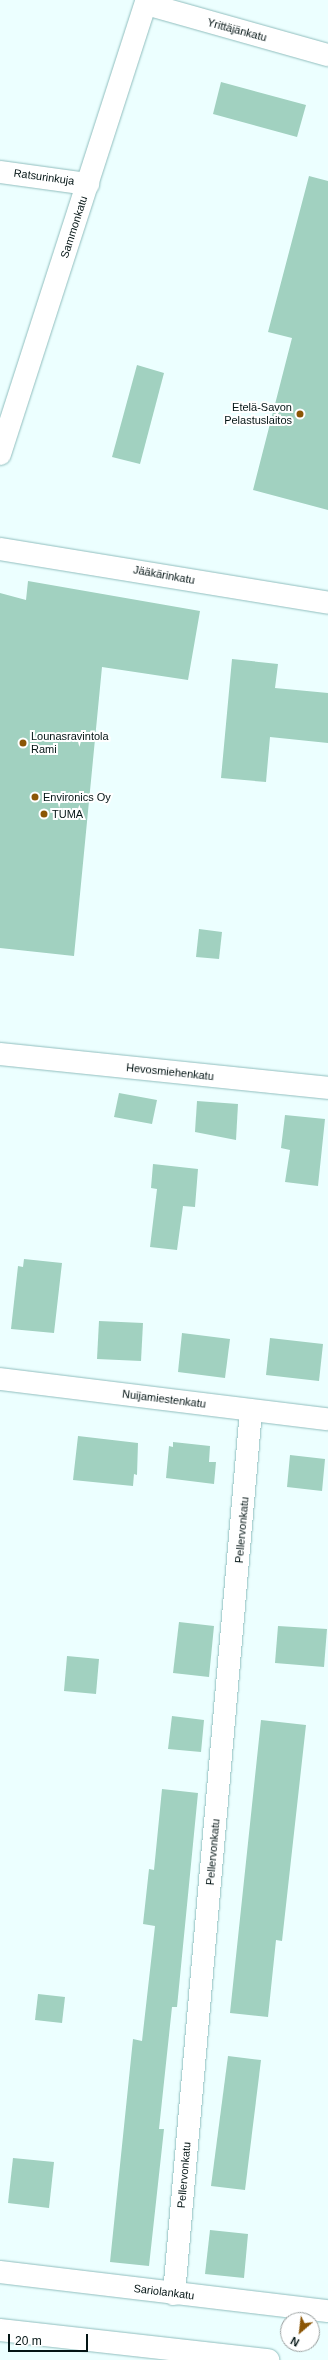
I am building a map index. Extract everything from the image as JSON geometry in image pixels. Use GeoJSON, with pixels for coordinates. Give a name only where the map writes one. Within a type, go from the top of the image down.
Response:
{"type":"FeatureCollection","features":[{"type":"Feature","properties":{"kind":"street","name":"Yrittäjänkatu"},"geometry":{"type":"LineString","coordinates":[[146,2],[328,55]]}},
{"type":"Feature","properties":{"kind":"street","name":"Sammonkatu"},"geometry":{"type":"LineString","coordinates":[[0,454],[146,2]]}},
{"type":"Feature","properties":{"kind":"street","name":"Ratsurinkuja"},"geometry":{"type":"LineString","coordinates":[[0,172],[88,184]]}},
{"type":"Feature","properties":{"kind":"street","name":"Jääkärinkatu"},"geometry":{"type":"LineString","coordinates":[[0,549],[328,603]]}},
{"type":"Feature","properties":{"kind":"street","name":"Hevosmiehenkatu"},"geometry":{"type":"LineString","coordinates":[[6,1054],[328,1088]]}},
{"type":"Feature","properties":{"kind":"street","name":"Nuijamiestenkatu"},"geometry":{"type":"LineString","coordinates":[[0,1379],[328,1419]]}},
{"type":"Feature","properties":{"kind":"street","name":"Pellervonkatu"},"geometry":{"type":"LineString","coordinates":[[174,2294],[251,1410]]}},
{"type":"Feature","properties":{"kind":"street","name":"Sariolankatu"},"geometry":{"type":"LineString","coordinates":[[0,2272],[174,2294],[328,2311]]}},
{"type":"Feature","properties":{"kind":"street"},"geometry":{"type":"LineString","coordinates":[[0,2330],[268,2360]]}},
{"type":"Feature","properties":{"kind":"building"},"geometry":{"type":"Polygon","coordinates":[[[221,82],[306,105],[297,137],[213,114],[221,82]]]}},
{"type":"Feature","properties":{"kind":"building","name":"Etelä-Savon Pelastuslaitos"},"geometry":{"type":"Polygon","coordinates":[[[309,176],[328,181],[328,510],[253,490],[292,338],[268,332],[309,176]]]}},
{"type":"Feature","properties":{"kind":"building"},"geometry":{"type":"Polygon","coordinates":[[[137,365],[164,373],[140,464],[112,457],[137,365]]]}},
{"type":"Feature","properties":{"kind":"building","name":"TUMA"},"geometry":{"type":"Polygon","coordinates":[[[28,581],[200,611],[188,680],[102,667],[74,956],[0,948],[0,593],[26,600],[28,581]]]}},
{"type":"Feature","properties":{"kind":"building"},"geometry":{"type":"Polygon","coordinates":[[[232,659],[278,664],[275,688],[328,693],[328,743],[270,737],[266,782],[221,778],[232,659]]]}},
{"type":"Feature","properties":{"kind":"building"},"geometry":{"type":"Polygon","coordinates":[[[199,929],[222,932],[219,959],[196,957],[199,929]]]}},
{"type":"Feature","properties":{"kind":"building"},"geometry":{"type":"Polygon","coordinates":[[[119,1093],[157,1100],[152,1124],[114,1117],[119,1093]]]}},
{"type":"Feature","properties":{"kind":"building"},"geometry":{"type":"Polygon","coordinates":[[[197,1101],[238,1104],[236,1140],[195,1132],[197,1101]]]}},
{"type":"Feature","properties":{"kind":"building"},"geometry":{"type":"Polygon","coordinates":[[[285,1115],[325,1119],[318,1186],[285,1182],[290,1150],[281,1148],[285,1115]]]}},
{"type":"Feature","properties":{"kind":"building"},"geometry":{"type":"Polygon","coordinates":[[[153,1164],[198,1169],[195,1207],[183,1206],[177,1250],[150,1247],[157,1189],[151,1188],[153,1164]]]}},
{"type":"Feature","properties":{"kind":"building"},"geometry":{"type":"Polygon","coordinates":[[[24,1259],[62,1263],[54,1333],[11,1329],[18,1266],[23,1267],[24,1259]]]}},
{"type":"Feature","properties":{"kind":"building"},"geometry":{"type":"Polygon","coordinates":[[[99,1321],[143,1323],[141,1361],[97,1359],[99,1321]]]}},
{"type":"Feature","properties":{"kind":"building"},"geometry":{"type":"Polygon","coordinates":[[[182,1333],[230,1339],[225,1378],[178,1372],[182,1333]]]}},
{"type":"Feature","properties":{"kind":"building"},"geometry":{"type":"Polygon","coordinates":[[[270,1338],[323,1344],[319,1381],[266,1375],[270,1338]]]}},
{"type":"Feature","properties":{"kind":"building"},"geometry":{"type":"Polygon","coordinates":[[[78,1436],[138,1443],[137,1475],[134,1474],[133,1486],[73,1480],[78,1436]]]}},
{"type":"Feature","properties":{"kind":"building"},"geometry":{"type":"Polygon","coordinates":[[[173,1442],[210,1446],[209,1462],[216,1462],[214,1484],[166,1478],[169,1446],[173,1447],[173,1442]]]}},
{"type":"Feature","properties":{"kind":"building"},"geometry":{"type":"Polygon","coordinates":[[[290,1455],[325,1459],[322,1491],[287,1487],[290,1455]]]}},
{"type":"Feature","properties":{"kind":"building"},"geometry":{"type":"Polygon","coordinates":[[[179,1622],[214,1626],[209,1677],[173,1673],[179,1622]]]}},
{"type":"Feature","properties":{"kind":"building"},"geometry":{"type":"Polygon","coordinates":[[[278,1626],[327,1629],[324,1667],[275,1663],[278,1626]]]}},
{"type":"Feature","properties":{"kind":"building"},"geometry":{"type":"Polygon","coordinates":[[[67,1656],[99,1659],[96,1694],[64,1691],[67,1656]]]}},
{"type":"Feature","properties":{"kind":"building"},"geometry":{"type":"Polygon","coordinates":[[[172,1716],[204,1720],[201,1752],[168,1749],[172,1716]]]}},
{"type":"Feature","properties":{"kind":"building"},"geometry":{"type":"Polygon","coordinates":[[[261,1720],[306,1725],[282,1941],[276,1940],[268,2017],[230,2013],[261,1720]]]}},
{"type":"Feature","properties":{"kind":"building"},"geometry":{"type":"Polygon","coordinates":[[[162,1789],[198,1793],[177,2007],[172,2007],[159,2129],[164,2129],[149,2266],[110,2262],[133,2039],[142,2041],[155,1926],[143,1924],[149,1869],[154,1870],[162,1789]]]}},
{"type":"Feature","properties":{"kind":"building"},"geometry":{"type":"Polygon","coordinates":[[[38,1994],[65,1997],[62,2023],[35,2020],[38,1994]]]}},
{"type":"Feature","properties":{"kind":"building"},"geometry":{"type":"Polygon","coordinates":[[[228,2056],[261,2060],[245,2190],[211,2186],[228,2056]]]}},
{"type":"Feature","properties":{"kind":"building"},"geometry":{"type":"Polygon","coordinates":[[[13,2158],[54,2162],[49,2208],[8,2203],[13,2158]]]}},
{"type":"Feature","properties":{"kind":"building"},"geometry":{"type":"Polygon","coordinates":[[[210,2230],[248,2234],[244,2278],[205,2274],[210,2230]]]}},
{"type":"Feature","properties":{"kind":"place","name":"Etelä-Savon Pelastuslaitos"},"geometry":{"type":"Point","coordinates":[300,414]}},
{"type":"Feature","properties":{"kind":"place","name":"Lounasravintola Rami"},"geometry":{"type":"Point","coordinates":[23,743]}},
{"type":"Feature","properties":{"kind":"place","name":"Environics Oy"},"geometry":{"type":"Point","coordinates":[35,797]}},
{"type":"Feature","properties":{"kind":"place","name":"TUMA"},"geometry":{"type":"Point","coordinates":[44,814]}}]}
